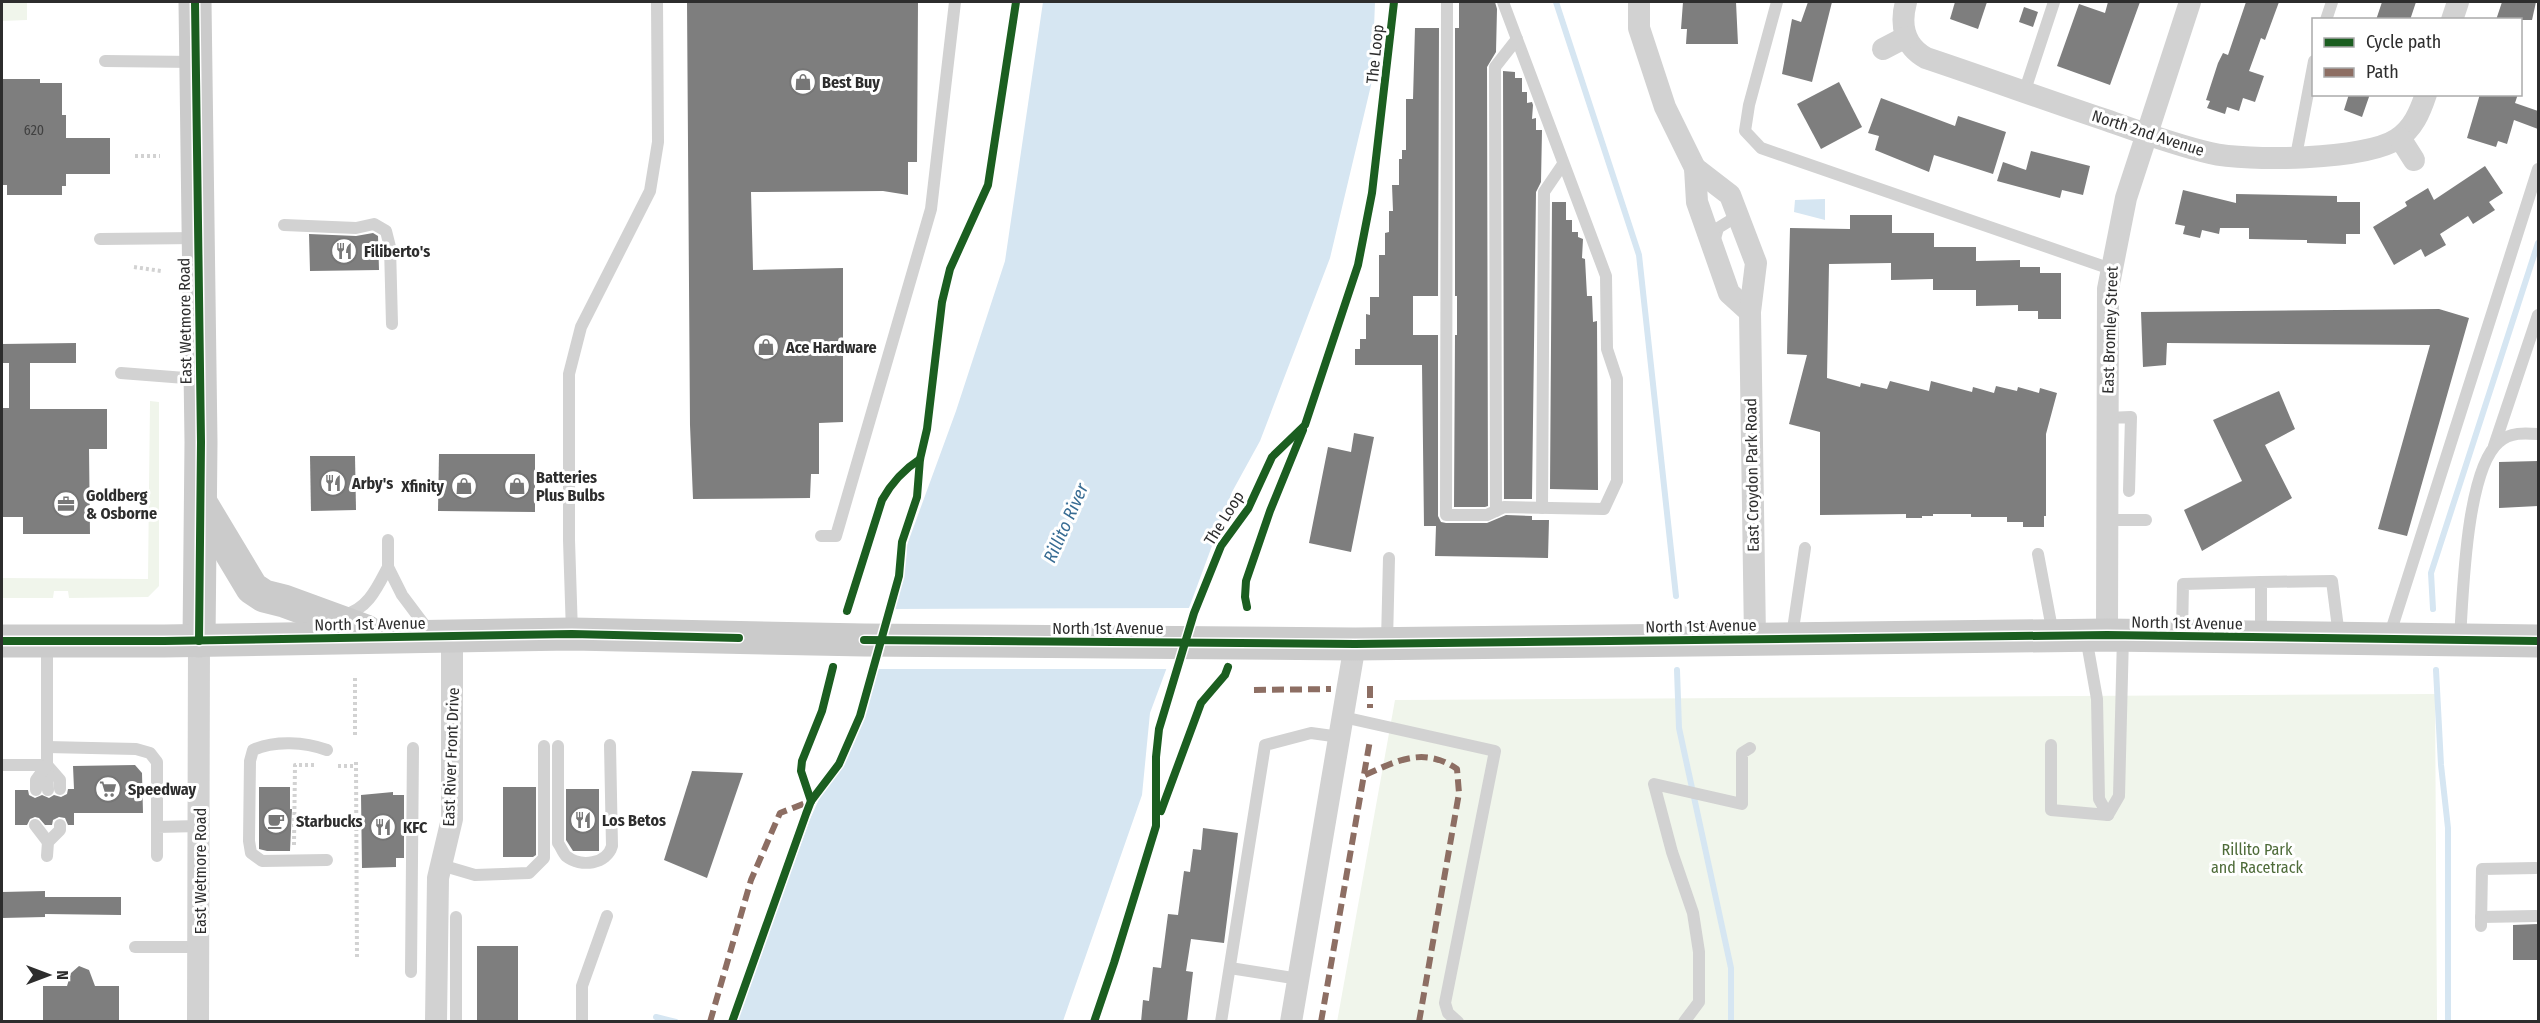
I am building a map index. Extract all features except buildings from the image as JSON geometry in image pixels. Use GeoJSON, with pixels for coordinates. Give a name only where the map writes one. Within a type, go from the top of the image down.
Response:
{"type":"FeatureCollection","features":[{"type":"Feature","properties":{"kind":"main road","name":"East Wetmore Road"},"geometry":{"type":"LineString","coordinates":[[195,2],[201,503],[200,640]]}},
{"type":"Feature","properties":{"kind":"main road"},"geometry":{"type":"LineString","coordinates":[[201,503],[252,588],[264,596],[385,637]]}},
{"type":"Feature","properties":{"kind":"main road","name":"North 1st Avenue"},"geometry":{"type":"LineString","coordinates":[[2,641],[572,634],[864,640],[1371,644],[2105,635],[2538,641]]}},
{"type":"Feature","properties":{"kind":"street","name":"East Croydon Park Road"},"geometry":{"type":"LineString","coordinates":[[1639,2],[1639,28],[1665,107],[1695,168],[1697,202],[1729,293],[1750,312]]}},
{"type":"Feature","properties":{"kind":"street"},"geometry":{"type":"LineString","coordinates":[[1883,49],[1907,40],[1904,11],[1906,2]]}},
{"type":"Feature","properties":{"kind":"street","name":"East Bromley Street"},"geometry":{"type":"LineString","coordinates":[[2105,635],[2108,289],[2126,198],[2190,2]]}},
{"type":"Feature","properties":{"kind":"street"},"geometry":{"type":"LineString","coordinates":[[2453,18],[2458,2]]}},
{"type":"Feature","properties":{"kind":"street","name":"North 2nd Avenue"},"geometry":{"type":"LineString","coordinates":[[1907,40],[1915,52],[1926,58],[2146,134],[2210,153],[2241,158],[2369,151],[2400,138]]}},
{"type":"Feature","properties":{"kind":"street"},"geometry":{"type":"LineString","coordinates":[[2414,160],[2400,138],[2413,124],[2425,96]]}},
{"type":"Feature","properties":{"kind":"street","name":"East Croydon Park Road"},"geometry":{"type":"LineString","coordinates":[[1695,168],[1730,195],[1756,262],[1750,312],[1755,638]]}},
{"type":"Feature","properties":{"kind":"street","name":"East River Front Drive"},"geometry":{"type":"LineString","coordinates":[[436,1022],[438,878],[452,819],[443,637]]}},
{"type":"Feature","properties":{"kind":"street","name":"East Wetmore Road"},"geometry":{"type":"LineString","coordinates":[[198,1022],[200,640]]}},
{"type":"Feature","properties":{"kind":"street"},"geometry":{"type":"LineString","coordinates":[[1291,1022],[1341,727],[1371,644]]}},
{"type":"Feature","properties":{"kind":"lane"},"geometry":{"type":"LineString","coordinates":[[572,634],[569,540],[569,374],[581,327],[650,191],[658,142],[657,2]]}},
{"type":"Feature","properties":{"kind":"lane"},"geometry":{"type":"LineString","coordinates":[[820,536],[836,536],[931,209],[955,2]]}},
{"type":"Feature","properties":{"kind":"lane"},"geometry":{"type":"LineString","coordinates":[[1447,2],[1446,515],[1487,515],[1504,507],[1604,509],[1617,481],[1617,380],[1607,350],[1606,276],[1503,2]]}},
{"type":"Feature","properties":{"kind":"lane"},"geometry":{"type":"LineString","coordinates":[[1777,2],[1749,105],[1745,131],[1761,148],[2111,269]]}},
{"type":"Feature","properties":{"kind":"lane"},"geometry":{"type":"LineString","coordinates":[[2024,93],[2054,2]]}},
{"type":"Feature","properties":{"kind":"lane"},"geometry":{"type":"LineString","coordinates":[[2327,18],[2332,2]]}},
{"type":"Feature","properties":{"kind":"lane"},"geometry":{"type":"LineString","coordinates":[[1496,511],[1495,67],[1517,39]]}},
{"type":"Feature","properties":{"kind":"lane"},"geometry":{"type":"LineString","coordinates":[[105,61],[196,62]]}},
{"type":"Feature","properties":{"kind":"lane"},"geometry":{"type":"LineString","coordinates":[[2296,156],[2312,67]]}},
{"type":"Feature","properties":{"kind":"lane"},"geometry":{"type":"LineString","coordinates":[[1542,508],[1544,192],[1563,164]]}},
{"type":"Feature","properties":{"kind":"lane"},"geometry":{"type":"LineString","coordinates":[[2388,639],[2538,170]]}},
{"type":"Feature","properties":{"kind":"lane"},"geometry":{"type":"LineString","coordinates":[[1713,246],[1718,228],[1731,220],[1741,225]]}},
{"type":"Feature","properties":{"kind":"lane"},"geometry":{"type":"LineString","coordinates":[[284,225],[356,228],[374,224],[386,231],[390,247],[392,324]]}},
{"type":"Feature","properties":{"kind":"lane"},"geometry":{"type":"LineString","coordinates":[[100,239],[198,238]]}},
{"type":"Feature","properties":{"kind":"lane"},"geometry":{"type":"LineString","coordinates":[[2460,640],[2466,538],[2480,479],[2538,315]]}},
{"type":"Feature","properties":{"kind":"lane"},"geometry":{"type":"LineString","coordinates":[[121,373],[200,379]]}},
{"type":"Feature","properties":{"kind":"lane"},"geometry":{"type":"LineString","coordinates":[[2107,418],[2131,417],[2129,491]]}},
{"type":"Feature","properties":{"kind":"lane"},"geometry":{"type":"LineString","coordinates":[[2493,447],[2513,434],[2538,434]]}},
{"type":"Feature","properties":{"kind":"lane"},"geometry":{"type":"LineString","coordinates":[[2107,520],[2146,520]]}},
{"type":"Feature","properties":{"kind":"lane"},"geometry":{"type":"LineString","coordinates":[[332,618],[357,612],[376,592],[388,567],[388,540]]}},
{"type":"Feature","properties":{"kind":"lane"},"geometry":{"type":"LineString","coordinates":[[1792,638],[1805,548]]}},
{"type":"Feature","properties":{"kind":"lane"},"geometry":{"type":"LineString","coordinates":[[2038,554],[2053,636]]}},
{"type":"Feature","properties":{"kind":"lane"},"geometry":{"type":"LineString","coordinates":[[1371,644],[1389,558]]}},
{"type":"Feature","properties":{"kind":"lane"},"geometry":{"type":"LineString","coordinates":[[388,567],[402,595],[443,637]]}},
{"type":"Feature","properties":{"kind":"lane"},"geometry":{"type":"LineString","coordinates":[[2181,636],[2183,584],[2332,581],[2340,638]]}},
{"type":"Feature","properties":{"kind":"lane"},"geometry":{"type":"LineString","coordinates":[[2261,582],[2261,637]]}},
{"type":"Feature","properties":{"kind":"lane"},"geometry":{"type":"LineString","coordinates":[[2105,635],[2097,699],[2099,799],[2108,815]]}},
{"type":"Feature","properties":{"kind":"lane"},"geometry":{"type":"LineString","coordinates":[[2105,635],[2119,796],[2108,815]]}},
{"type":"Feature","properties":{"kind":"lane"},"geometry":{"type":"LineString","coordinates":[[47,642],[48,790]]}},
{"type":"Feature","properties":{"kind":"lane"},"geometry":{"type":"LineString","coordinates":[[1221,1022],[1265,746],[1341,727],[1495,751],[1445,1003],[1448,1012],[1458,1022]]}},
{"type":"Feature","properties":{"kind":"lane"},"geometry":{"type":"LineString","coordinates":[[327,750],[315,745],[267,743],[253,750],[250,761],[249,841],[251,853],[262,861],[327,860]]}},
{"type":"Feature","properties":{"kind":"lane"},"geometry":{"type":"LineString","coordinates":[[2051,745],[2051,810],[2108,815]]}},
{"type":"Feature","properties":{"kind":"lane"},"geometry":{"type":"LineString","coordinates":[[441,865],[475,875],[529,873],[544,858],[543,746]]}},
{"type":"Feature","properties":{"kind":"lane"},"geometry":{"type":"LineString","coordinates":[[558,746],[558,843],[566,856],[580,862],[601,861],[609,854],[612,846],[610,746]]}},
{"type":"Feature","properties":{"kind":"lane"},"geometry":{"type":"LineString","coordinates":[[47,747],[136,749],[150,753],[157,762],[157,856]]}},
{"type":"Feature","properties":{"kind":"lane"},"geometry":{"type":"LineString","coordinates":[[411,972],[413,748]]}},
{"type":"Feature","properties":{"kind":"lane"},"geometry":{"type":"LineString","coordinates":[[1684,1022],[1700,1002],[1699,952],[1693,913],[1671,852],[1654,784],[1742,804],[1742,753],[1750,748]]}},
{"type":"Feature","properties":{"kind":"lane"},"geometry":{"type":"LineString","coordinates":[[3,765],[47,765]]}},
{"type":"Feature","properties":{"kind":"lane"},"geometry":{"type":"LineString","coordinates":[[47,856],[48,825],[60,830],[48,842]]}},
{"type":"Feature","properties":{"kind":"lane"},"geometry":{"type":"LineString","coordinates":[[157,827],[200,826]]}},
{"type":"Feature","properties":{"kind":"lane"},"geometry":{"type":"LineString","coordinates":[[2536,868],[2482,869],[2481,922],[2536,916]]}},
{"type":"Feature","properties":{"kind":"lane"},"geometry":{"type":"LineString","coordinates":[[582,1022],[582,986],[607,916]]}},
{"type":"Feature","properties":{"kind":"lane"},"geometry":{"type":"LineString","coordinates":[[456,917],[456,1022]]}},
{"type":"Feature","properties":{"kind":"lane"},"geometry":{"type":"LineString","coordinates":[[135,947],[200,947]]}},
{"type":"Feature","properties":{"kind":"lane"},"geometry":{"type":"LineString","coordinates":[[1230,968],[1299,979]]}},
{"type":"Feature","properties":{"kind":"path"},"geometry":{"type":"LineString","coordinates":[[135,156],[160,156]]}},
{"type":"Feature","properties":{"kind":"path"},"geometry":{"type":"LineString","coordinates":[[134,267],[161,271]]}},
{"type":"Feature","properties":{"kind":"path"},"geometry":{"type":"LineString","coordinates":[[355,678],[355,736]]}},
{"type":"Feature","properties":{"kind":"path"},"geometry":{"type":"LineString","coordinates":[[338,766],[356,764],[357,960]]}},
{"type":"Feature","properties":{"kind":"path"},"geometry":{"type":"LineString","coordinates":[[294,853],[295,765],[314,765]]}},
{"type":"Feature","properties":{"kind":"green space"},"geometry":{"type":"Polygon","coordinates":[[[2,2],[27,2],[27,20],[2,21],[2,2]]]}},
{"type":"Feature","properties":{"kind":"green space"},"geometry":{"type":"Polygon","coordinates":[[[150,401],[159,402],[159,586],[148,597],[69,598],[68,591],[54,591],[53,598],[2,598],[2,578],[148,579],[150,401]]]}},
{"type":"Feature","properties":{"kind":"green space","name":"Rillito Park and Racetrack"},"geometry":{"type":"Polygon","coordinates":[[[2435,694],[2437,1021],[1337,1022],[1395,700],[2435,694]]]}},
{"type":"Feature","properties":{"kind":"water","name":"Rillito River"},"geometry":{"type":"Polygon","coordinates":[[[1043,2],[1375,2],[1372,81],[1330,258],[1260,441],[1232,492],[1150,713],[1142,795],[1063,1021],[736,1022],[810,819],[820,797],[842,767],[866,709],[906,561],[907,545],[956,411],[1005,261],[1043,2]]]}},
{"type":"Feature","properties":{"kind":"water"},"geometry":{"type":"Polygon","coordinates":[[[1825,199],[1825,220],[1794,212],[1795,200],[1825,199]]]}},
{"type":"Feature","properties":{"kind":"pier"},"geometry":{"type":"Polygon","coordinates":[[[1192,608],[1170,669],[873,669],[890,609],[1192,608]]]}},
{"type":"Feature","properties":{"kind":"waterway"},"geometry":{"type":"LineString","coordinates":[[1556,2],[1639,255],[1676,596]]}},
{"type":"Feature","properties":{"kind":"waterway"},"geometry":{"type":"LineString","coordinates":[[2433,609],[2431,573],[2538,243]]}},
{"type":"Feature","properties":{"kind":"waterway"},"geometry":{"type":"LineString","coordinates":[[1677,670],[1679,728],[1731,968],[1731,1022]]}},
{"type":"Feature","properties":{"kind":"waterway"},"geometry":{"type":"LineString","coordinates":[[2436,670],[2441,765],[2448,828],[2448,1022]]}},
{"type":"Feature","properties":{"kind":"waterway"},"geometry":{"type":"LineString","coordinates":[[656,1017],[676,1022]]}},
{"type":"Feature","properties":{"kind":"marked path"},"geometry":{"type":"LineString","coordinates":[[1370,686],[1370,708]]}},
{"type":"Feature","properties":{"kind":"marked path"},"geometry":{"type":"LineString","coordinates":[[1254,690],[1331,689]]}},
{"type":"Feature","properties":{"kind":"marked path"},"geometry":{"type":"LineString","coordinates":[[1321,1022],[1370,740]]}},
{"type":"Feature","properties":{"kind":"marked path"},"geometry":{"type":"LineString","coordinates":[[1365,775],[1399,761],[1421,757],[1433,758],[1457,769],[1459,793],[1419,1022]]}},
{"type":"Feature","properties":{"kind":"marked path"},"geometry":{"type":"LineString","coordinates":[[710,1022],[751,880],[780,813],[811,801]]}},
{"type":"Feature","properties":{"kind":"cycle path"},"geometry":{"type":"LineString","coordinates":[[195,2],[201,442],[199,641]]}},
{"type":"Feature","properties":{"kind":"cycle path"},"geometry":{"type":"LineString","coordinates":[[732,1022],[811,801],[839,764],[860,716],[899,576],[902,542],[917,497],[920,459],[927,429],[942,302],[950,269],[988,185],[1016,2]]}},
{"type":"Feature","properties":{"kind":"cycle path","name":"The Loop"},"geometry":{"type":"LineString","coordinates":[[1094,1022],[1156,826],[1156,757],[1159,729],[1194,613],[1221,546],[1248,509],[1272,457],[1305,425],[1358,265],[1372,193],[1394,2]]}},
{"type":"Feature","properties":{"kind":"cycle path"},"geometry":{"type":"LineString","coordinates":[[1247,607],[1246,581],[1270,511],[1303,430]]}},
{"type":"Feature","properties":{"kind":"cycle path"},"geometry":{"type":"LineString","coordinates":[[847,611],[882,500],[898,477],[920,459]]}},
{"type":"Feature","properties":{"kind":"cycle path"},"geometry":{"type":"LineString","coordinates":[[2,641],[164,641],[572,634],[739,638]]}},
{"type":"Feature","properties":{"kind":"cycle path"},"geometry":{"type":"LineString","coordinates":[[864,640],[1355,644],[2107,635],[2538,641]]}},
{"type":"Feature","properties":{"kind":"cycle path"},"geometry":{"type":"LineString","coordinates":[[811,801],[801,771],[802,761],[822,711],[833,667]]}},
{"type":"Feature","properties":{"kind":"cycle path"},"geometry":{"type":"LineString","coordinates":[[1161,811],[1201,703],[1225,675],[1228,667]]}},
{"type":"Feature","properties":{"kind":"place","name":"Best Buy"},"geometry":{"type":"Point","coordinates":[803,82]}},
{"type":"Feature","properties":{"kind":"place","name":"Filiberto's"},"geometry":{"type":"Point","coordinates":[344,251]}},
{"type":"Feature","properties":{"kind":"place","name":"Ace Hardware"},"geometry":{"type":"Point","coordinates":[766,347]}},
{"type":"Feature","properties":{"kind":"place","name":"Arby's"},"geometry":{"type":"Point","coordinates":[333,483]}},
{"type":"Feature","properties":{"kind":"place","name":"Xfinity"},"geometry":{"type":"Point","coordinates":[464,486]}},
{"type":"Feature","properties":{"kind":"place","name":"Batteries Plus Bulbs"},"geometry":{"type":"Point","coordinates":[517,486]}},
{"type":"Feature","properties":{"kind":"place","name":"Goldberg & Osborne"},"geometry":{"type":"Point","coordinates":[66,504]}},
{"type":"Feature","properties":{"kind":"place","name":"Speedway"},"geometry":{"type":"Point","coordinates":[108,789]}},
{"type":"Feature","properties":{"kind":"place","name":"Los Betos"},"geometry":{"type":"Point","coordinates":[583,820]}},
{"type":"Feature","properties":{"kind":"place","name":"Starbucks"},"geometry":{"type":"Point","coordinates":[276,821]}},
{"type":"Feature","properties":{"kind":"place","name":"KFC"},"geometry":{"type":"Point","coordinates":[383,827]}}]}
